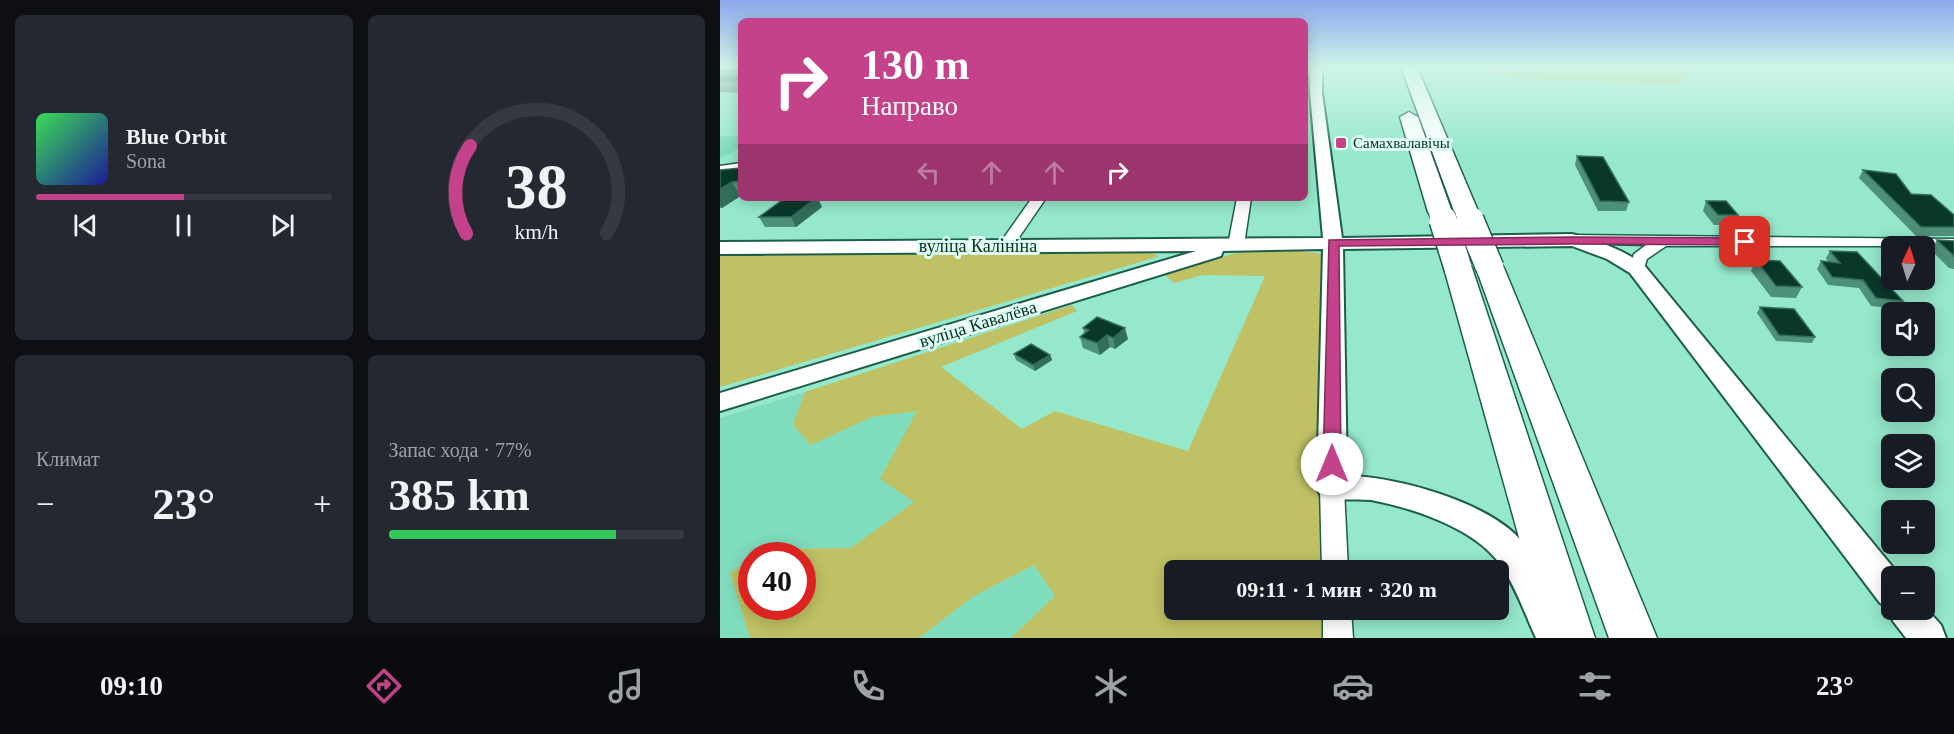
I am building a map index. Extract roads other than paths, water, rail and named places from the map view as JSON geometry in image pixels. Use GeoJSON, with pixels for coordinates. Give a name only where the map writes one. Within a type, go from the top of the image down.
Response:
{"type":"FeatureCollection","features":[{"type":"Feature","properties":{"kind":"highway"},"geometry":{"type":"LineString","coordinates":[[1410,97],[1440,212],[1474,268],[1633,638]]}},
{"type":"Feature","properties":{"kind":"highway"},"geometry":{"type":"LineString","coordinates":[[1414,97],[1466,211],[1474,268],[1571,638]]}},
{"type":"Feature","properties":{"kind":"street"},"geometry":{"type":"LineString","coordinates":[[1318,97],[1333,243],[1332,488],[1335,560]]}},
{"type":"Feature","properties":{"kind":"street"},"geometry":{"type":"LineString","coordinates":[[720,170],[738,167]]}},
{"type":"Feature","properties":{"kind":"street"},"geometry":{"type":"LineString","coordinates":[[1006,246],[1037,201]]}},
{"type":"Feature","properties":{"kind":"street"},"geometry":{"type":"LineString","coordinates":[[1244,201],[1236,245],[1572,240],[1954,244]]}},
{"type":"Feature","properties":{"kind":"street"},"geometry":{"type":"LineString","coordinates":[[1572,240],[1599,247],[1620,256],[1637,269],[1881,578]]}},
{"type":"Feature","properties":{"kind":"street"},"geometry":{"type":"LineString","coordinates":[[1637,269],[1640,257],[1662,241]]}},
{"type":"Feature","properties":{"kind":"street","name":"вуліца Калініна"},"geometry":{"type":"LineString","coordinates":[[720,248],[1236,245]]}},
{"type":"Feature","properties":{"kind":"street","name":"вуліца Кавалёва"},"geometry":{"type":"LineString","coordinates":[[720,402],[1236,245]]}},
{"type":"Feature","properties":{"kind":"street"},"geometry":{"type":"LineString","coordinates":[[1332,488],[1369,488],[1426,501],[1490,532],[1512,554],[1555,638]]}},
{"type":"Feature","properties":{"kind":"street"},"geometry":{"type":"LineString","coordinates":[[1337,620],[1338,638]]}},
{"type":"Feature","properties":{"kind":"street"},"geometry":{"type":"LineString","coordinates":[[1914,620],[1928,638]]}},
{"type":"Feature","properties":{"kind":"place","name":"Самахвалавічы"},"geometry":{"type":"Point","coordinates":[1341,143]}}]}
